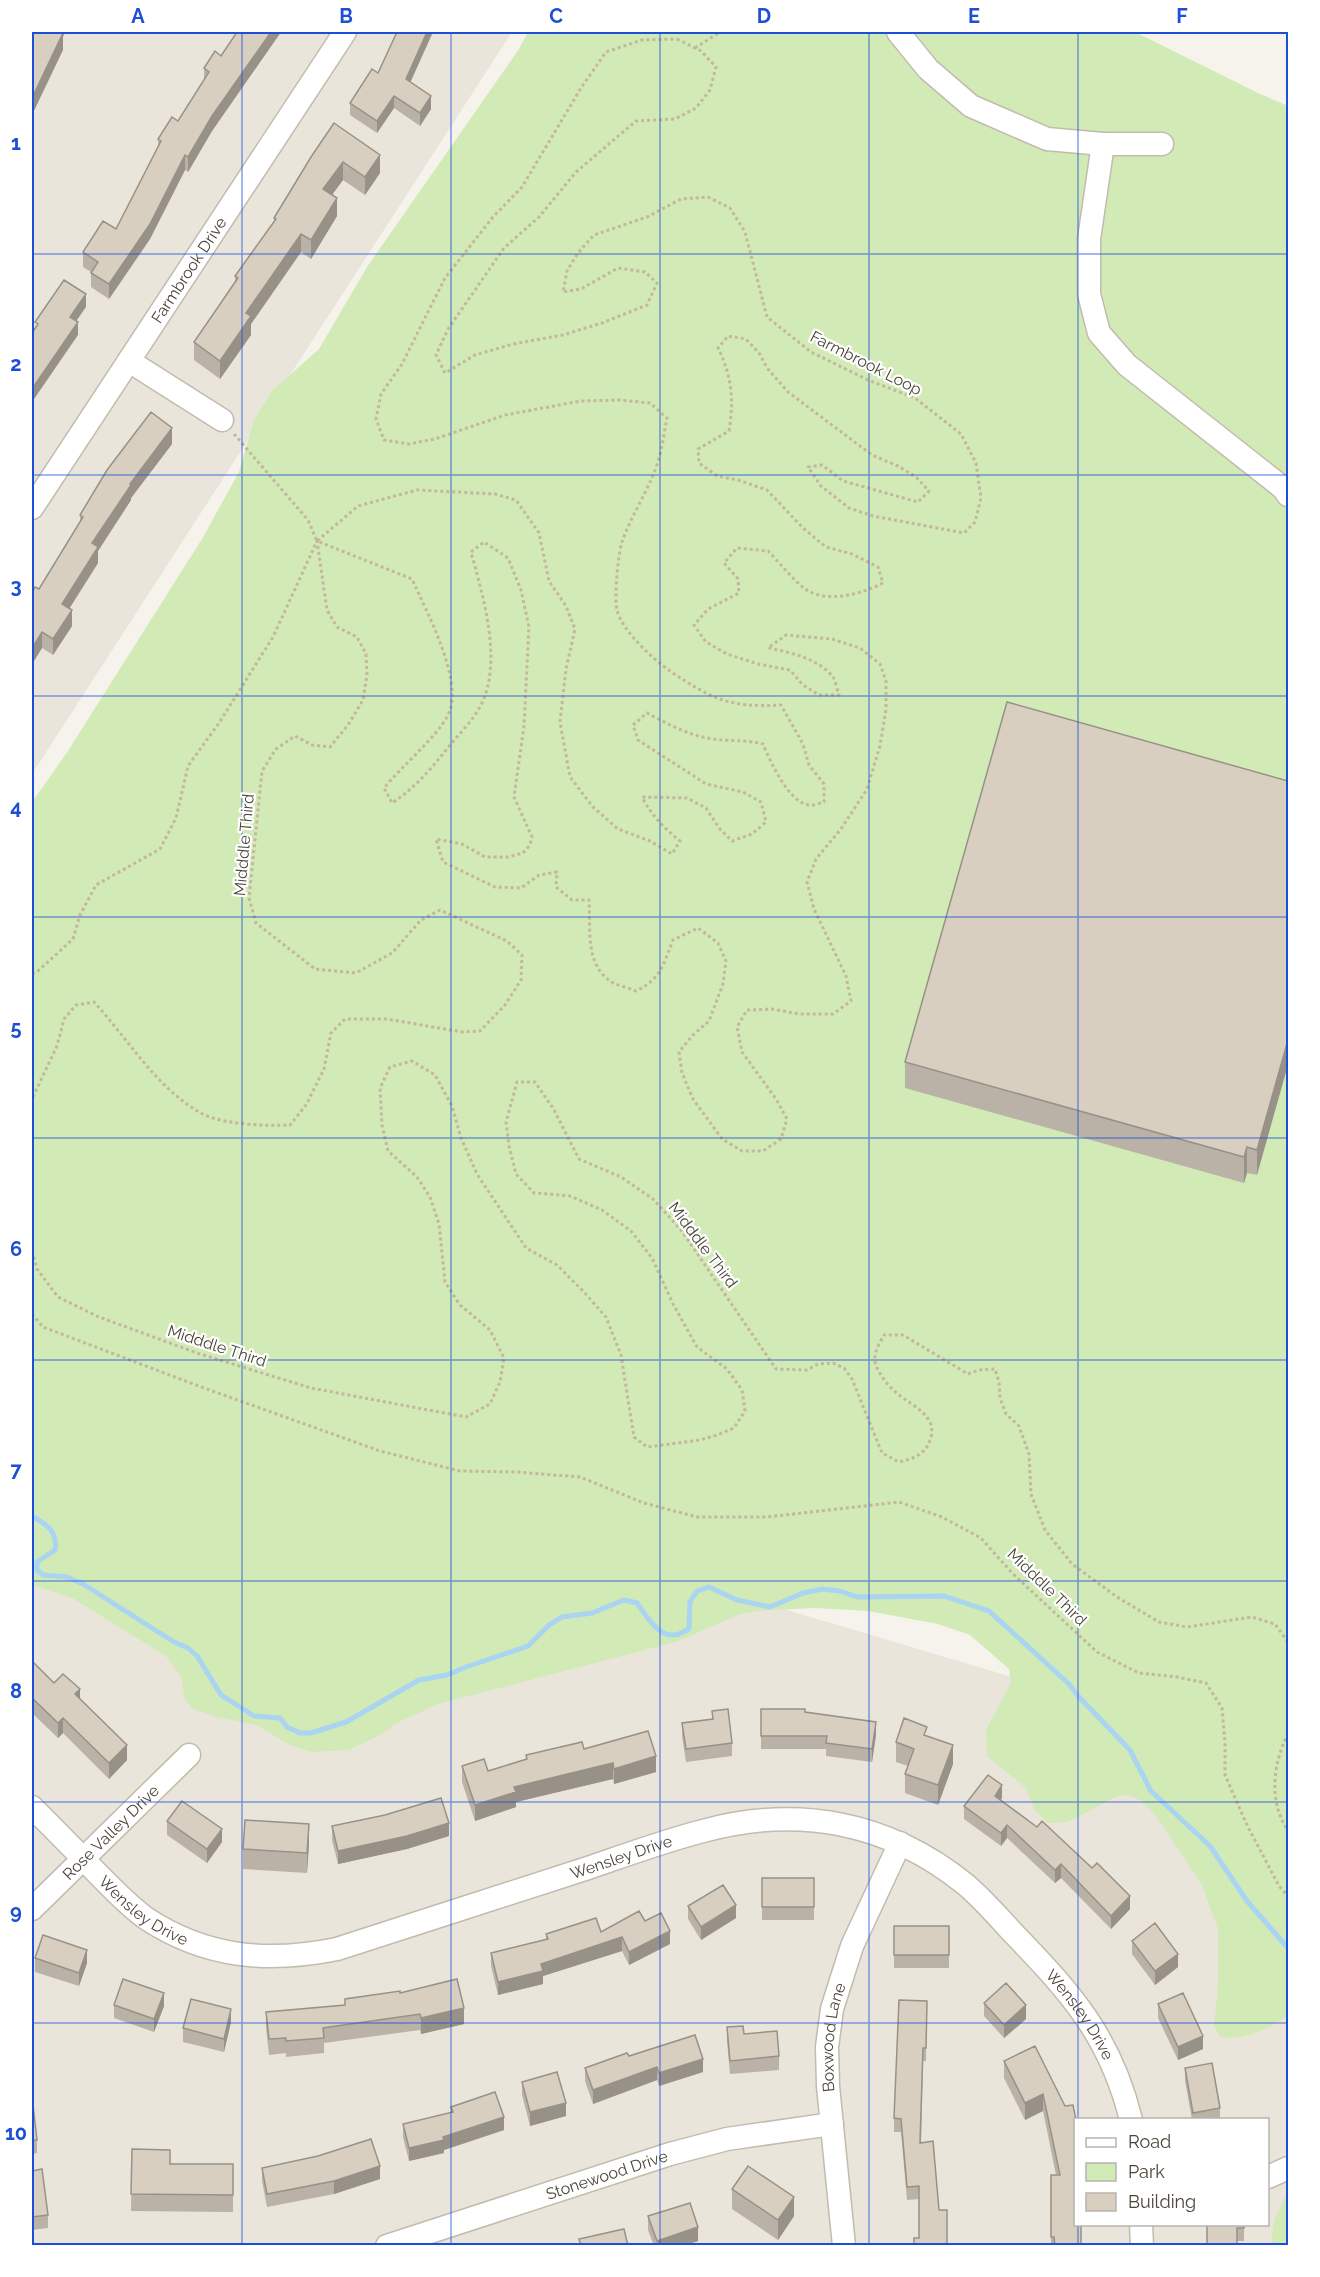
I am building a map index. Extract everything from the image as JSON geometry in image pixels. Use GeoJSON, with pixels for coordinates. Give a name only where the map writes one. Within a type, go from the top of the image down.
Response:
{"type":"FeatureCollection","features":[{"type":"Feature","properties":{"kind":"street","name":"Farmbrook Drive"},"geometry":{"type":"LineString","coordinates":[[32,508],[345,32]]}},
{"type":"Feature","properties":{"kind":"street"},"geometry":{"type":"LineString","coordinates":[[898,32],[928,69],[971,106],[1047,139],[1103,144],[1162,144]]}},
{"type":"Feature","properties":{"kind":"street"},"geometry":{"type":"LineString","coordinates":[[1103,144],[1089,239],[1089,294],[1099,333],[1127,365],[1284,488],[1288,495]]}},
{"type":"Feature","properties":{"kind":"street"},"geometry":{"type":"LineString","coordinates":[[129,361],[222,420]]}},
{"type":"Feature","properties":{"kind":"street","name":"Rose Valley Drive"},"geometry":{"type":"LineString","coordinates":[[32,1909],[189,1755]]}},
{"type":"Feature","properties":{"kind":"street","name":"Wensley Drive"},"geometry":{"type":"LineString","coordinates":[[32,1807],[120,1896],[146,1918],[204,1947],[269,1958],[303,1956],[337,1949],[703,1830],[771,1819],[823,1821],[861,1829],[900,1843],[934,1862],[965,1885],[1060,1982],[1086,2015],[1110,2057],[1125,2095],[1131,2118]]}},
{"type":"Feature","properties":{"kind":"street","name":"Boxwood Lane"},"geometry":{"type":"LineString","coordinates":[[844,2246],[828,2086],[827,2047],[836,1990],[852,1946],[900,1843]]}},
{"type":"Feature","properties":{"kind":"street","name":"Stonewood Drive"},"geometry":{"type":"LineString","coordinates":[[387,2246],[670,2154],[727,2139],[832,2124]]}},
{"type":"Feature","properties":{"kind":"street"},"geometry":{"type":"LineString","coordinates":[[1269,2177],[1288,2168]]}},
{"type":"Feature","properties":{"kind":"street"},"geometry":{"type":"LineString","coordinates":[[1141,2226],[1142,2246]]}},
{"type":"Feature","properties":{"kind":"path"},"geometry":{"type":"LineString","coordinates":[[695,48],[720,32]]}},
{"type":"Feature","properties":{"kind":"path","name":"Farmbrook Loop"},"geometry":{"type":"LineString","coordinates":[[677,39],[701,51],[716,67],[710,90],[696,108],[675,119],[636,121],[576,172],[539,217],[504,248],[448,329],[436,355],[445,373],[475,355],[513,344],[563,335],[602,323],[647,305],[657,283],[645,272],[618,268],[581,289],[563,292],[567,271],[578,253],[594,235],[647,217],[681,199],[708,197],[730,208],[745,232],[767,317],[811,352],[868,380],[915,398],[961,434],[976,462],[981,498],[975,522],[964,533],[873,516],[849,508],[821,486],[808,467],[822,465],[843,481],[918,502],[929,491],[916,477],[872,455],[788,392],[746,339],[728,336],[718,348],[728,369],[732,395],[729,431],[698,448],[699,464],[717,476],[738,480],[767,490],[803,528],[826,547],[852,554],[878,567],[883,583],[851,596],[826,596],[806,589],[768,551],[737,548],[724,563],[738,579],[739,593],[708,609],[694,625],[706,642],[727,654],[758,664],[789,670],[803,685],[819,695],[839,695],[833,678],[817,664],[788,651],[768,648],[786,635],[832,639],[860,648],[879,664],[886,681],[886,709],[867,789],[841,829],[816,859],[807,882],[814,909],[846,976],[851,1001],[833,1014],[800,1014],[772,1009],[747,1010],[737,1027],[742,1052],[787,1119],[781,1139],[763,1150],[742,1150],[722,1139],[693,1100],[682,1073],[679,1052],[692,1036],[710,1021],[723,984],[726,961],[718,943],[698,928],[673,940],[652,984],[636,991],[613,982],[596,966],[591,946],[589,900],[572,900],[556,886],[557,872],[539,875],[520,888],[495,886],[443,862],[436,839],[462,844],[486,857],[508,857],[523,853],[531,845],[532,837],[514,797],[524,726],[529,627],[520,590],[508,558],[484,542],[471,552],[484,599],[489,642],[489,675],[481,705],[413,789],[392,803],[384,788],[449,714],[453,680],[439,640],[412,579],[317,541],[358,506],[417,490],[495,494],[516,500],[539,533],[549,581],[566,606],[575,629],[566,669],[560,722],[570,777],[593,807],[618,829],[650,841],[672,854],[680,841],[660,825],[642,796],[687,798],[706,808],[719,828],[732,841],[752,834],[766,822],[761,802],[743,792],[706,784],[638,740],[633,725],[647,712],[679,729],[707,738],[746,740],[763,744],[772,765],[794,799],[809,806],[824,802],[824,784],[809,765],[803,744],[781,705],[751,707],[716,699],[692,686],[659,663],[635,641],[617,611],[617,578],[621,543],[659,459],[663,437],[666,418],[650,403],[600,400],[539,407],[506,415],[435,439],[409,444],[384,440],[376,419],[381,394],[402,363],[445,278],[493,217],[522,187],[581,88],[606,52],[642,40],[677,39]]}},
{"type":"Feature","properties":{"kind":"path"},"geometry":{"type":"LineString","coordinates":[[32,974],[73,939],[80,915],[96,885],[160,849],[176,818],[188,766],[219,723],[273,638],[317,541],[308,520],[222,420]]}},
{"type":"Feature","properties":{"kind":"path","name":"Midddle Third"},"geometry":{"type":"LineString","coordinates":[[32,1099],[57,1046],[64,1018],[76,1005],[94,1002],[112,1022],[136,1056],[171,1091],[200,1113],[237,1124],[290,1125],[306,1105],[324,1069],[331,1033],[345,1018],[387,1018],[462,1032],[480,1031],[505,1005],[520,980],[522,955],[507,941],[440,910],[421,921],[392,953],[356,973],[315,969],[256,923],[249,898],[261,771],[276,749],[295,736],[312,745],[330,747],[348,725],[363,700],[367,675],[366,654],[357,638],[338,627],[327,610],[317,541]]}},
{"type":"Feature","properties":{"kind":"path","name":"Midddle Third"},"geometry":{"type":"LineString","coordinates":[[32,1251],[37,1269],[58,1297],[99,1317],[196,1353],[311,1388],[466,1417],[490,1404],[500,1382],[504,1358],[490,1330],[460,1305],[445,1282],[439,1224],[430,1197],[417,1177],[388,1152],[382,1125],[380,1088],[390,1067],[412,1060],[435,1075],[452,1106],[461,1138],[477,1174],[526,1248],[557,1265],[606,1317],[621,1355],[634,1437],[647,1447],[700,1440],[734,1428],[745,1411],[742,1390],[727,1369],[697,1347],[673,1304],[652,1258],[631,1231],[602,1210],[570,1196],[534,1193],[516,1174],[506,1122],[517,1082],[535,1082],[553,1108],[579,1159],[621,1177],[653,1199],[681,1230],[776,1369],[807,1370],[818,1364],[834,1364],[844,1368],[852,1379],[882,1454],[899,1462],[915,1458],[926,1450],[932,1435],[930,1420],[919,1407],[900,1396],[885,1382],[875,1364],[877,1348],[884,1335],[903,1335],[968,1374],[979,1370],[995,1369],[1000,1398],[1006,1414],[1019,1426],[1029,1454],[1031,1494],[1046,1530],[1072,1564],[1117,1597],[1159,1622],[1187,1627],[1252,1617],[1275,1624],[1288,1642]]}},
{"type":"Feature","properties":{"kind":"path","name":"Midddle Third"},"geometry":{"type":"LineString","coordinates":[[32,1314],[43,1327],[204,1388],[380,1451],[460,1471],[580,1477],[644,1503],[697,1517],[767,1517],[899,1502],[942,1517],[981,1538],[1013,1574],[1097,1652],[1139,1673],[1206,1683],[1222,1708],[1226,1743],[1226,1775],[1247,1825],[1279,1886],[1288,1896]]}},
{"type":"Feature","properties":{"kind":"path"},"geometry":{"type":"LineString","coordinates":[[1288,1733],[1279,1753],[1274,1788],[1279,1817],[1288,1831]]}},
{"type":"Feature","properties":{"kind":"shaded area"},"geometry":{"type":"Polygon","coordinates":[[[32,32],[512,32],[32,774],[32,32]]]}},
{"type":"Feature","properties":{"kind":"shaded area"},"geometry":{"type":"Polygon","coordinates":[[[32,1385],[1079,1697],[1288,1948],[1288,2245],[32,2245],[32,1385]]]}},
{"type":"Feature","properties":{"kind":"green space"},"geometry":{"type":"Polygon","coordinates":[[[528,32],[1135,32],[1288,106],[1288,2015],[1256,2033],[1229,2038],[1220,2037],[1214,2026],[1218,1988],[1218,1929],[1202,1885],[1157,1817],[1140,1800],[1128,1795],[1117,1796],[1068,1822],[1048,1823],[1034,1809],[1026,1788],[987,1756],[986,1730],[1011,1683],[1009,1669],[970,1635],[938,1624],[868,1611],[815,1608],[740,1614],[679,1641],[438,1704],[397,1723],[380,1735],[349,1750],[312,1752],[290,1745],[256,1725],[216,1717],[191,1708],[184,1696],[182,1678],[166,1656],[72,1598],[32,1585],[32,802],[66,754],[202,539],[239,472],[254,420],[273,390],[319,349],[367,267],[519,49],[528,32]]]}},
{"type":"Feature","properties":{"kind":"green space"},"geometry":{"type":"Polygon","coordinates":[[[1288,2191],[1288,2245],[1271,2245],[1274,2220],[1288,2191]]]}},
{"type":"Feature","properties":{"kind":"building"},"geometry":{"type":"Polygon","coordinates":[[[32,32],[63,33],[32,98],[32,32]]]}},
{"type":"Feature","properties":{"kind":"building"},"geometry":{"type":"Polygon","coordinates":[[[237,32],[271,32],[212,116],[188,157],[185,155],[150,224],[109,284],[91,273],[98,262],[83,252],[103,221],[116,229],[161,141],[158,139],[172,117],[178,121],[209,72],[204,68],[215,51],[221,56],[237,32]]]}},
{"type":"Feature","properties":{"kind":"building"},"geometry":{"type":"Polygon","coordinates":[[[397,32],[427,32],[406,79],[431,96],[420,113],[394,96],[377,121],[350,103],[372,69],[378,73],[397,32]]]}},
{"type":"Feature","properties":{"kind":"building"},"geometry":{"type":"Polygon","coordinates":[[[334,123],[380,155],[365,177],[343,162],[323,189],[337,198],[311,240],[301,234],[246,313],[251,316],[220,361],[194,342],[238,278],[235,276],[276,219],[274,218],[334,123]]]}},
{"type":"Feature","properties":{"kind":"building"},"geometry":{"type":"Polygon","coordinates":[[[64,280],[86,294],[70,317],[78,322],[32,389],[32,333],[38,324],[35,322],[64,280]]]}},
{"type":"Feature","properties":{"kind":"building"},"geometry":{"type":"Polygon","coordinates":[[[151,412],[172,428],[130,484],[92,543],[98,547],[62,604],[72,610],[53,639],[42,632],[34,645],[32,644],[32,593],[35,587],[39,589],[83,517],[80,515],[107,470],[151,412]]]}},
{"type":"Feature","properties":{"kind":"building"},"geometry":{"type":"Polygon","coordinates":[[[1007,702],[1288,781],[1288,1040],[1257,1150],[1247,1147],[1244,1157],[905,1062],[1007,702]]]}},
{"type":"Feature","properties":{"kind":"building"},"geometry":{"type":"Polygon","coordinates":[[[32,1661],[54,1683],[63,1674],[80,1689],[75,1694],[127,1745],[109,1763],[63,1718],[58,1723],[32,1698],[32,1661]]]}},
{"type":"Feature","properties":{"kind":"building"},"geometry":{"type":"Polygon","coordinates":[[[728,1709],[732,1743],[686,1749],[682,1723],[713,1719],[712,1711],[728,1709]]]}},
{"type":"Feature","properties":{"kind":"building"},"geometry":{"type":"Polygon","coordinates":[[[761,1709],[805,1709],[805,1712],[876,1722],[872,1749],[826,1743],[827,1736],[761,1736],[761,1709]]]}},
{"type":"Feature","properties":{"kind":"building"},"geometry":{"type":"Polygon","coordinates":[[[904,1718],[927,1727],[924,1735],[953,1745],[938,1785],[905,1774],[914,1749],[896,1742],[904,1718]]]}},
{"type":"Feature","properties":{"kind":"building"},"geometry":{"type":"Polygon","coordinates":[[[648,1731],[656,1756],[614,1769],[613,1763],[514,1787],[516,1792],[475,1805],[462,1766],[484,1759],[488,1771],[527,1759],[526,1755],[582,1742],[584,1749],[648,1731]]]}},
{"type":"Feature","properties":{"kind":"building"},"geometry":{"type":"Polygon","coordinates":[[[988,1775],[1002,1785],[995,1796],[1037,1827],[1042,1821],[1092,1868],[1097,1863],[1130,1896],[1111,1916],[1061,1864],[1055,1870],[1007,1825],[1001,1833],[964,1806],[988,1775]]]}},
{"type":"Feature","properties":{"kind":"building"},"geometry":{"type":"Polygon","coordinates":[[[441,1798],[449,1823],[407,1836],[338,1851],[332,1826],[385,1815],[441,1798]]]}},
{"type":"Feature","properties":{"kind":"building"},"geometry":{"type":"Polygon","coordinates":[[[182,1801],[222,1829],[207,1849],[167,1821],[182,1801]]]}},
{"type":"Feature","properties":{"kind":"building"},"geometry":{"type":"Polygon","coordinates":[[[245,1820],[309,1824],[307,1853],[243,1849],[245,1820]]]}},
{"type":"Feature","properties":{"kind":"building"},"geometry":{"type":"Polygon","coordinates":[[[762,1878],[814,1878],[814,1907],[762,1907],[762,1878]]]}},
{"type":"Feature","properties":{"kind":"building"},"geometry":{"type":"Polygon","coordinates":[[[723,1885],[736,1905],[701,1927],[688,1906],[723,1885]]]}},
{"type":"Feature","properties":{"kind":"building"},"geometry":{"type":"Polygon","coordinates":[[[639,1911],[645,1921],[661,1913],[670,1931],[629,1952],[622,1937],[541,1964],[543,1971],[498,1982],[491,1953],[548,1939],[546,1934],[596,1918],[601,1932],[639,1911]]]}},
{"type":"Feature","properties":{"kind":"building"},"geometry":{"type":"Polygon","coordinates":[[[1155,1923],[1178,1954],[1155,1971],[1132,1941],[1155,1923]]]}},
{"type":"Feature","properties":{"kind":"building"},"geometry":{"type":"Polygon","coordinates":[[[894,1926],[949,1926],[949,1955],[894,1955],[894,1926]]]}},
{"type":"Feature","properties":{"kind":"building"},"geometry":{"type":"Polygon","coordinates":[[[43,1935],[87,1950],[79,1973],[35,1958],[43,1935]]]}},
{"type":"Feature","properties":{"kind":"building"},"geometry":{"type":"Polygon","coordinates":[[[123,1979],[164,1993],[154,2019],[114,2005],[123,1979]]]}},
{"type":"Feature","properties":{"kind":"building"},"geometry":{"type":"Polygon","coordinates":[[[457,1979],[464,2008],[421,2018],[420,2014],[323,2028],[324,2038],[286,2041],[286,2038],[269,2039],[266,2012],[345,2005],[345,1999],[400,1991],[400,1993],[457,1979]]]}},
{"type":"Feature","properties":{"kind":"building"},"geometry":{"type":"Polygon","coordinates":[[[1006,1983],[1026,2005],[1004,2025],[984,2003],[1006,1983]]]}},
{"type":"Feature","properties":{"kind":"building"},"geometry":{"type":"Polygon","coordinates":[[[1183,1993],[1203,2036],[1178,2047],[1158,2004],[1183,1993]]]}},
{"type":"Feature","properties":{"kind":"building"},"geometry":{"type":"Polygon","coordinates":[[[191,1999],[231,2009],[224,2039],[183,2028],[191,1999]]]}},
{"type":"Feature","properties":{"kind":"building"},"geometry":{"type":"Polygon","coordinates":[[[899,2000],[927,2001],[920,2143],[933,2141],[939,2210],[947,2210],[947,2246],[914,2246],[914,2238],[919,2238],[919,2186],[907,2187],[901,2119],[894,2118],[899,2000]]]}},
{"type":"Feature","properties":{"kind":"building"},"geometry":{"type":"Polygon","coordinates":[[[743,2026],[744,2034],[777,2031],[779,2056],[730,2061],[727,2027],[743,2026]]]}},
{"type":"Feature","properties":{"kind":"building"},"geometry":{"type":"Polygon","coordinates":[[[695,2035],[703,2059],[659,2073],[657,2067],[593,2090],[585,2068],[627,2053],[629,2056],[695,2035]]]}},
{"type":"Feature","properties":{"kind":"building"},"geometry":{"type":"Polygon","coordinates":[[[1035,2046],[1065,2106],[1073,2105],[1076,2118],[1074,2226],[1081,2226],[1081,2246],[1055,2246],[1054,2237],[1051,2237],[1051,2175],[1060,2175],[1043,2094],[1025,2103],[1004,2061],[1035,2046]]]}},
{"type":"Feature","properties":{"kind":"building"},"geometry":{"type":"Polygon","coordinates":[[[1212,2063],[1220,2108],[1193,2113],[1185,2068],[1212,2063]]]}},
{"type":"Feature","properties":{"kind":"building"},"geometry":{"type":"Polygon","coordinates":[[[557,2072],[566,2103],[530,2112],[522,2082],[557,2072]]]}},
{"type":"Feature","properties":{"kind":"building"},"geometry":{"type":"Polygon","coordinates":[[[495,2092],[504,2117],[443,2137],[444,2140],[409,2148],[403,2124],[453,2112],[451,2107],[495,2092]]]}},
{"type":"Feature","properties":{"kind":"building"},"geometry":{"type":"Polygon","coordinates":[[[32,2096],[37,2140],[32,2140],[32,2096]]]}},
{"type":"Feature","properties":{"kind":"building"},"geometry":{"type":"Polygon","coordinates":[[[371,2139],[380,2166],[334,2181],[267,2194],[262,2168],[318,2156],[371,2139]]]}},
{"type":"Feature","properties":{"kind":"building"},"geometry":{"type":"Polygon","coordinates":[[[132,2149],[170,2150],[170,2164],[233,2164],[233,2195],[131,2194],[132,2149]]]}},
{"type":"Feature","properties":{"kind":"building"},"geometry":{"type":"Polygon","coordinates":[[[748,2166],[794,2197],[778,2220],[732,2189],[748,2166]]]}},
{"type":"Feature","properties":{"kind":"building"},"geometry":{"type":"Polygon","coordinates":[[[42,2169],[48,2215],[32,2217],[32,2171],[42,2169]]]}},
{"type":"Feature","properties":{"kind":"building"},"geometry":{"type":"Polygon","coordinates":[[[690,2203],[698,2227],[657,2241],[648,2216],[690,2203]]]}},
{"type":"Feature","properties":{"kind":"building"},"geometry":{"type":"Polygon","coordinates":[[[1207,2226],[1244,2226],[1244,2228],[1237,2228],[1237,2246],[1207,2246],[1207,2226]]]}},
{"type":"Feature","properties":{"kind":"building"},"geometry":{"type":"Polygon","coordinates":[[[624,2229],[628,2246],[581,2246],[579,2239],[624,2229]]]}},
{"type":"Feature","properties":{"kind":"waterway"},"geometry":{"type":"LineString","coordinates":[[32,1516],[46,1525],[55,1538],[55,1550],[37,1562],[37,1570],[43,1575],[67,1577],[83,1584],[174,1642],[188,1648],[197,1656],[221,1695],[254,1716],[280,1718],[287,1727],[300,1733],[311,1733],[346,1722],[419,1680],[447,1675],[528,1646],[549,1625],[562,1617],[592,1613],[624,1600],[637,1603],[657,1629],[668,1635],[680,1634],[689,1629],[690,1602],[697,1591],[709,1587],[737,1600],[770,1607],[803,1593],[822,1589],[840,1591],[857,1597],[944,1596],[989,1611],[1069,1684],[1130,1750],[1151,1791],[1210,1846],[1247,1901],[1288,1948]]}}]}
